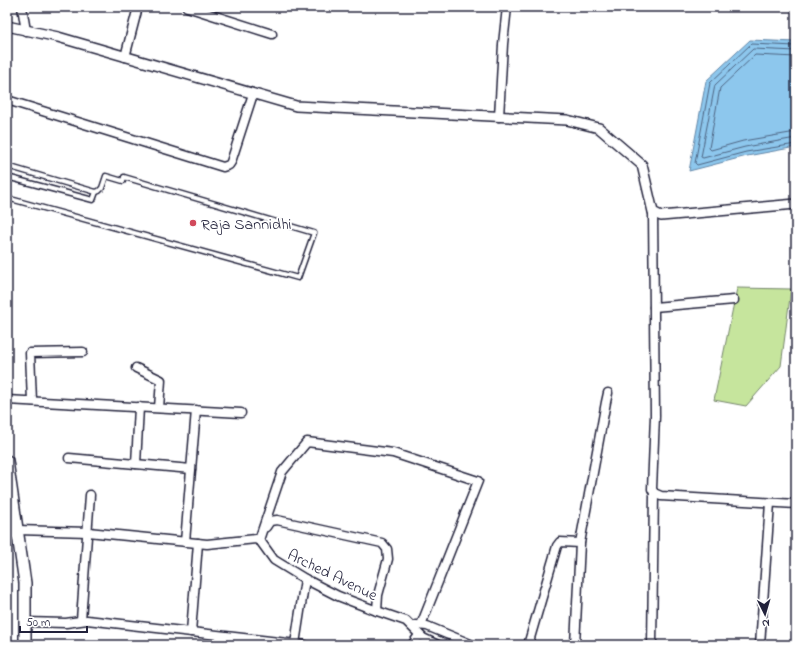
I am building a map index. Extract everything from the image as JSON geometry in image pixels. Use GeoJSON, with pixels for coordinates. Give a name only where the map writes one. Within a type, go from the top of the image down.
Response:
{"type":"FeatureCollection","features":[{"type":"Feature","properties":{"kind":"main road"},"geometry":{"type":"LineString","coordinates":[[7,462],[13,530],[25,583],[25,645]]}},
{"type":"Feature","properties":{"kind":"street"},"geometry":{"type":"LineString","coordinates":[[22,7],[26,30]]}},
{"type":"Feature","properties":{"kind":"street"},"geometry":{"type":"LineString","coordinates":[[125,57],[138,7]]}},
{"type":"Feature","properties":{"kind":"street"},"geometry":{"type":"LineString","coordinates":[[187,7],[272,34]]}},
{"type":"Feature","properties":{"kind":"street"},"geometry":{"type":"LineString","coordinates":[[499,117],[503,44],[507,7]]}},
{"type":"Feature","properties":{"kind":"street"},"geometry":{"type":"LineString","coordinates":[[7,26],[58,37],[296,106],[567,120],[599,128],[642,165],[653,212],[655,416],[652,489],[654,493],[652,645]]}},
{"type":"Feature","properties":{"kind":"street"},"geometry":{"type":"LineString","coordinates":[[7,100],[223,167],[229,165],[231,162],[253,94]]}},
{"type":"Feature","properties":{"kind":"street"},"geometry":{"type":"LineString","coordinates":[[653,212],[661,216],[796,204]]}},
{"type":"Feature","properties":{"kind":"street"},"geometry":{"type":"LineString","coordinates":[[654,307],[734,300]]}},
{"type":"Feature","properties":{"kind":"street"},"geometry":{"type":"LineString","coordinates":[[32,402],[30,353],[83,352]]}},
{"type":"Feature","properties":{"kind":"street"},"geometry":{"type":"LineString","coordinates":[[136,368],[161,380],[159,408]]}},
{"type":"Feature","properties":{"kind":"street"},"geometry":{"type":"LineString","coordinates":[[576,645],[580,543],[608,393]]}},
{"type":"Feature","properties":{"kind":"street"},"geometry":{"type":"LineString","coordinates":[[7,400],[241,413]]}},
{"type":"Feature","properties":{"kind":"street"},"geometry":{"type":"LineString","coordinates":[[136,464],[139,407]]}},
{"type":"Feature","properties":{"kind":"street"},"geometry":{"type":"LineString","coordinates":[[185,542],[196,410]]}},
{"type":"Feature","properties":{"kind":"street"},"geometry":{"type":"LineString","coordinates":[[259,540],[282,472],[307,442],[393,453],[478,481],[421,625]]}},
{"type":"Feature","properties":{"kind":"street"},"geometry":{"type":"LineString","coordinates":[[69,458],[191,469]]}},
{"type":"Feature","properties":{"kind":"street"},"geometry":{"type":"LineString","coordinates":[[654,493],[661,496],[796,504]]}},
{"type":"Feature","properties":{"kind":"street"},"geometry":{"type":"LineString","coordinates":[[81,620],[90,495]]}},
{"type":"Feature","properties":{"kind":"street"},"geometry":{"type":"LineString","coordinates":[[760,645],[770,503]]}},
{"type":"Feature","properties":{"kind":"street"},"geometry":{"type":"LineString","coordinates":[[259,540],[270,521],[276,520],[382,543],[387,549],[388,559],[378,595],[377,611]]}},
{"type":"Feature","properties":{"kind":"street"},"geometry":{"type":"LineString","coordinates":[[13,530],[88,532],[207,544],[259,540]]}},
{"type":"Feature","properties":{"kind":"street","name":"Arched Avenue"},"geometry":{"type":"LineString","coordinates":[[259,540],[274,560],[305,579],[338,596],[406,621],[411,625],[421,625],[473,645]]}},
{"type":"Feature","properties":{"kind":"street"},"geometry":{"type":"LineString","coordinates":[[528,645],[557,546],[560,542],[580,543]]}},
{"type":"Feature","properties":{"kind":"street"},"geometry":{"type":"LineString","coordinates":[[191,632],[198,543]]}},
{"type":"Feature","properties":{"kind":"street"},"geometry":{"type":"LineString","coordinates":[[295,644],[305,579]]}},
{"type":"Feature","properties":{"kind":"street"},"geometry":{"type":"LineString","coordinates":[[25,622],[66,622],[87,620],[305,645]]}},
{"type":"Feature","properties":{"kind":"street"},"geometry":{"type":"LineString","coordinates":[[411,625],[419,635],[438,645]]}},
{"type":"Feature","properties":{"kind":"street"},"geometry":{"type":"LineString","coordinates":[[412,645],[419,635]]}},
{"type":"Feature","properties":{"kind":"lane"},"geometry":{"type":"LineString","coordinates":[[7,166],[96,192]]}},
{"type":"Feature","properties":{"kind":"lane"},"geometry":{"type":"LineString","coordinates":[[7,177],[93,200],[96,192],[102,188],[106,176],[123,181],[124,177],[314,233],[298,278],[7,198]]}},
{"type":"Feature","properties":{"kind":"green space"},"geometry":{"type":"Polygon","coordinates":[[[737,288],[791,289],[781,366],[746,406],[714,400],[737,288]]]}},
{"type":"Feature","properties":{"kind":"water"},"geometry":{"type":"Polygon","coordinates":[[[750,40],[796,42],[796,147],[747,156],[689,171],[706,81],[750,40]]]}},
{"type":"Feature","properties":{"kind":"place","name":"Raja Sannidhi"},"geometry":{"type":"Point","coordinates":[193,223]}}]}
